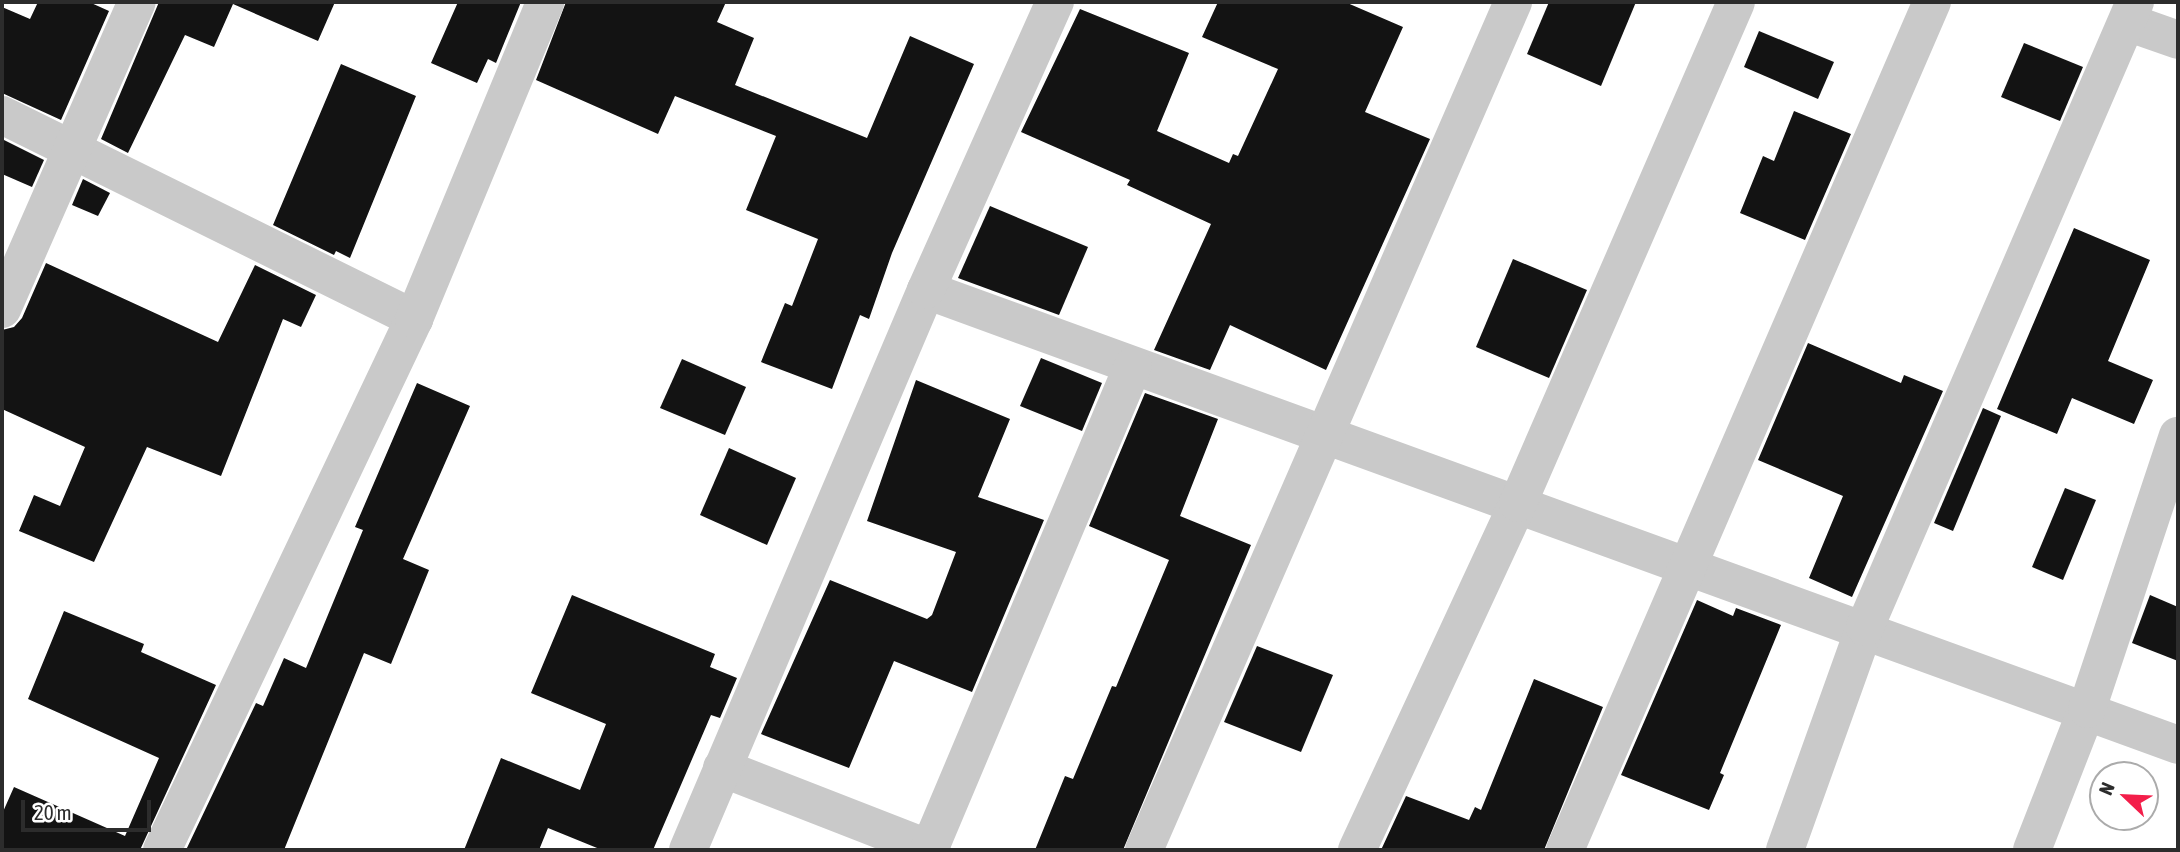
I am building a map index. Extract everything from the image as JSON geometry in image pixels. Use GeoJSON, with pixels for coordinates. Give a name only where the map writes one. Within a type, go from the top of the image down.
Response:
{"type":"FeatureCollection","features":[{"type":"Feature","properties":{"kind":"street"},"geometry":{"type":"LineString","coordinates":[[2,309],[137,2]]}},
{"type":"Feature","properties":{"kind":"street"},"geometry":{"type":"LineString","coordinates":[[162,850],[414,319],[545,2]]}},
{"type":"Feature","properties":{"kind":"street"},"geometry":{"type":"LineString","coordinates":[[688,850],[926,289],[1055,2]]}},
{"type":"Feature","properties":{"kind":"street"},"geometry":{"type":"LineString","coordinates":[[1144,850],[1513,2]]}},
{"type":"Feature","properties":{"kind":"street"},"geometry":{"type":"LineString","coordinates":[[1357,850],[1518,503],[1736,2]]}},
{"type":"Feature","properties":{"kind":"street"},"geometry":{"type":"LineString","coordinates":[[1564,850],[1692,565],[1932,2]]}},
{"type":"Feature","properties":{"kind":"street"},"geometry":{"type":"LineString","coordinates":[[1785,850],[1865,627],[2131,12],[2178,40]]}},
{"type":"Feature","properties":{"kind":"street"},"geometry":{"type":"LineString","coordinates":[[2,116],[414,319]]}},
{"type":"Feature","properties":{"kind":"street"},"geometry":{"type":"LineString","coordinates":[[926,289],[1325,438],[1518,503],[1865,627],[2178,745]]}},
{"type":"Feature","properties":{"kind":"street"},"geometry":{"type":"LineString","coordinates":[[722,768],[930,850],[1133,366]]}},
{"type":"Feature","properties":{"kind":"street"},"geometry":{"type":"LineString","coordinates":[[2032,850],[2166,516],[2178,436]]}},
{"type":"Feature","properties":{"kind":"building"},"geometry":{"type":"Polygon","coordinates":[[[38,2],[89,2],[109,11],[61,120],[2,93],[2,7],[30,19],[38,2]]]}},
{"type":"Feature","properties":{"kind":"building"},"geometry":{"type":"Polygon","coordinates":[[[159,2],[335,2],[318,41],[233,4],[214,47],[185,35],[128,153],[101,139],[159,2]]]}},
{"type":"Feature","properties":{"kind":"building"},"geometry":{"type":"Polygon","coordinates":[[[458,2],[521,2],[496,63],[488,59],[477,83],[431,63],[458,2]]]}},
{"type":"Feature","properties":{"kind":"building"},"geometry":{"type":"Polygon","coordinates":[[[566,2],[726,2],[717,22],[754,38],[735,85],[867,138],[910,36],[974,64],[892,253],[869,319],[860,315],[832,389],[761,362],[785,303],[792,306],[818,239],[746,210],[776,136],[675,96],[658,134],[536,80],[566,2]]]}},
{"type":"Feature","properties":{"kind":"building"},"geometry":{"type":"Polygon","coordinates":[[[1218,2],[1345,2],[1403,27],[1365,112],[1430,139],[1326,370],[1230,325],[1210,370],[1154,350],[1211,224],[1127,185],[1130,180],[1021,132],[1080,9],[1189,53],[1157,131],[1229,163],[1233,154],[1238,156],[1278,69],[1202,37],[1218,2]]]}},
{"type":"Feature","properties":{"kind":"building"},"geometry":{"type":"Polygon","coordinates":[[[1549,2],[1636,2],[1601,86],[1527,54],[1549,2]]]}},
{"type":"Feature","properties":{"kind":"building"},"geometry":{"type":"Polygon","coordinates":[[[1759,31],[1834,62],[1818,99],[1744,67],[1759,31]]]}},
{"type":"Feature","properties":{"kind":"building"},"geometry":{"type":"Polygon","coordinates":[[[2024,43],[2083,67],[2060,121],[2001,97],[2024,43]]]}},
{"type":"Feature","properties":{"kind":"building"},"geometry":{"type":"Polygon","coordinates":[[[341,64],[416,96],[350,258],[336,251],[334,255],[273,225],[341,64]]]}},
{"type":"Feature","properties":{"kind":"building"},"geometry":{"type":"Polygon","coordinates":[[[1794,111],[1851,134],[1805,240],[1740,213],[1763,156],[1774,161],[1794,111]]]}},
{"type":"Feature","properties":{"kind":"building"},"geometry":{"type":"Polygon","coordinates":[[[2,139],[44,160],[32,187],[2,174],[2,139]]]}},
{"type":"Feature","properties":{"kind":"building"},"geometry":{"type":"Polygon","coordinates":[[[83,179],[110,193],[98,216],[72,205],[83,179]]]}},
{"type":"Feature","properties":{"kind":"building"},"geometry":{"type":"Polygon","coordinates":[[[990,206],[1088,247],[1059,315],[958,278],[990,206]]]}},
{"type":"Feature","properties":{"kind":"building"},"geometry":{"type":"Polygon","coordinates":[[[2074,228],[2150,260],[2108,361],[2153,380],[2134,424],[2072,398],[2057,434],[1997,409],[2074,228]]]}},
{"type":"Feature","properties":{"kind":"building"},"geometry":{"type":"Polygon","coordinates":[[[1513,259],[1587,290],[1549,378],[1476,347],[1513,259]]]}},
{"type":"Feature","properties":{"kind":"building"},"geometry":{"type":"Polygon","coordinates":[[[46,263],[218,342],[255,265],[316,295],[301,327],[283,319],[221,476],[147,447],[94,562],[19,531],[34,495],[60,506],[85,447],[2,409],[2,330],[14,327],[22,318],[46,263]]]}},
{"type":"Feature","properties":{"kind":"building"},"geometry":{"type":"Polygon","coordinates":[[[1808,343],[1901,383],[1904,375],[1943,391],[1852,597],[1809,578],[1843,496],[1758,460],[1808,343]]]}},
{"type":"Feature","properties":{"kind":"building"},"geometry":{"type":"Polygon","coordinates":[[[1041,358],[1102,383],[1082,431],[1020,406],[1041,358]]]}},
{"type":"Feature","properties":{"kind":"building"},"geometry":{"type":"Polygon","coordinates":[[[682,359],[746,387],[725,435],[660,408],[682,359]]]}},
{"type":"Feature","properties":{"kind":"building"},"geometry":{"type":"Polygon","coordinates":[[[916,380],[1010,419],[978,497],[1044,520],[972,692],[894,661],[849,768],[761,734],[830,580],[927,619],[932,615],[956,552],[867,521],[916,380]]]}},
{"type":"Feature","properties":{"kind":"building"},"geometry":{"type":"Polygon","coordinates":[[[417,383],[470,406],[403,559],[429,570],[391,664],[364,653],[284,850],[186,850],[256,703],[263,706],[284,658],[306,668],[363,530],[355,527],[417,383]]]}},
{"type":"Feature","properties":{"kind":"building"},"geometry":{"type":"Polygon","coordinates":[[[1145,393],[1218,419],[1180,516],[1251,545],[1123,850],[1035,850],[1065,776],[1073,779],[1112,686],[1116,687],[1169,560],[1089,526],[1145,393]]]}},
{"type":"Feature","properties":{"kind":"building"},"geometry":{"type":"Polygon","coordinates":[[[1983,408],[2001,416],[1953,531],[1934,523],[1983,408]]]}},
{"type":"Feature","properties":{"kind":"building"},"geometry":{"type":"Polygon","coordinates":[[[729,448],[796,478],[767,545],[700,515],[729,448]]]}},
{"type":"Feature","properties":{"kind":"building"},"geometry":{"type":"Polygon","coordinates":[[[2065,488],[2096,500],[2063,580],[2032,567],[2065,488]]]}},
{"type":"Feature","properties":{"kind":"building"},"geometry":{"type":"Polygon","coordinates":[[[572,595],[715,654],[710,667],[737,678],[720,718],[711,715],[653,850],[602,850],[548,828],[539,850],[464,850],[501,758],[580,790],[606,724],[531,693],[572,595]]]}},
{"type":"Feature","properties":{"kind":"building"},"geometry":{"type":"Polygon","coordinates":[[[2150,595],[2178,607],[2178,661],[2132,643],[2150,595]]]}},
{"type":"Feature","properties":{"kind":"building"},"geometry":{"type":"Polygon","coordinates":[[[1697,600],[1733,616],[1736,608],[1781,625],[1720,773],[1724,775],[1709,810],[1621,775],[1697,600]]]}},
{"type":"Feature","properties":{"kind":"building"},"geometry":{"type":"Polygon","coordinates":[[[64,611],[144,644],[141,652],[216,685],[140,850],[2,850],[2,814],[14,787],[125,836],[159,758],[28,699],[64,611]]]}},
{"type":"Feature","properties":{"kind":"building"},"geometry":{"type":"Polygon","coordinates":[[[1257,646],[1333,675],[1301,752],[1224,722],[1257,646]]]}},
{"type":"Feature","properties":{"kind":"building"},"geometry":{"type":"Polygon","coordinates":[[[1534,679],[1603,707],[1544,850],[1381,850],[1406,796],[1469,820],[1475,807],[1481,810],[1534,679]]]}}]}
